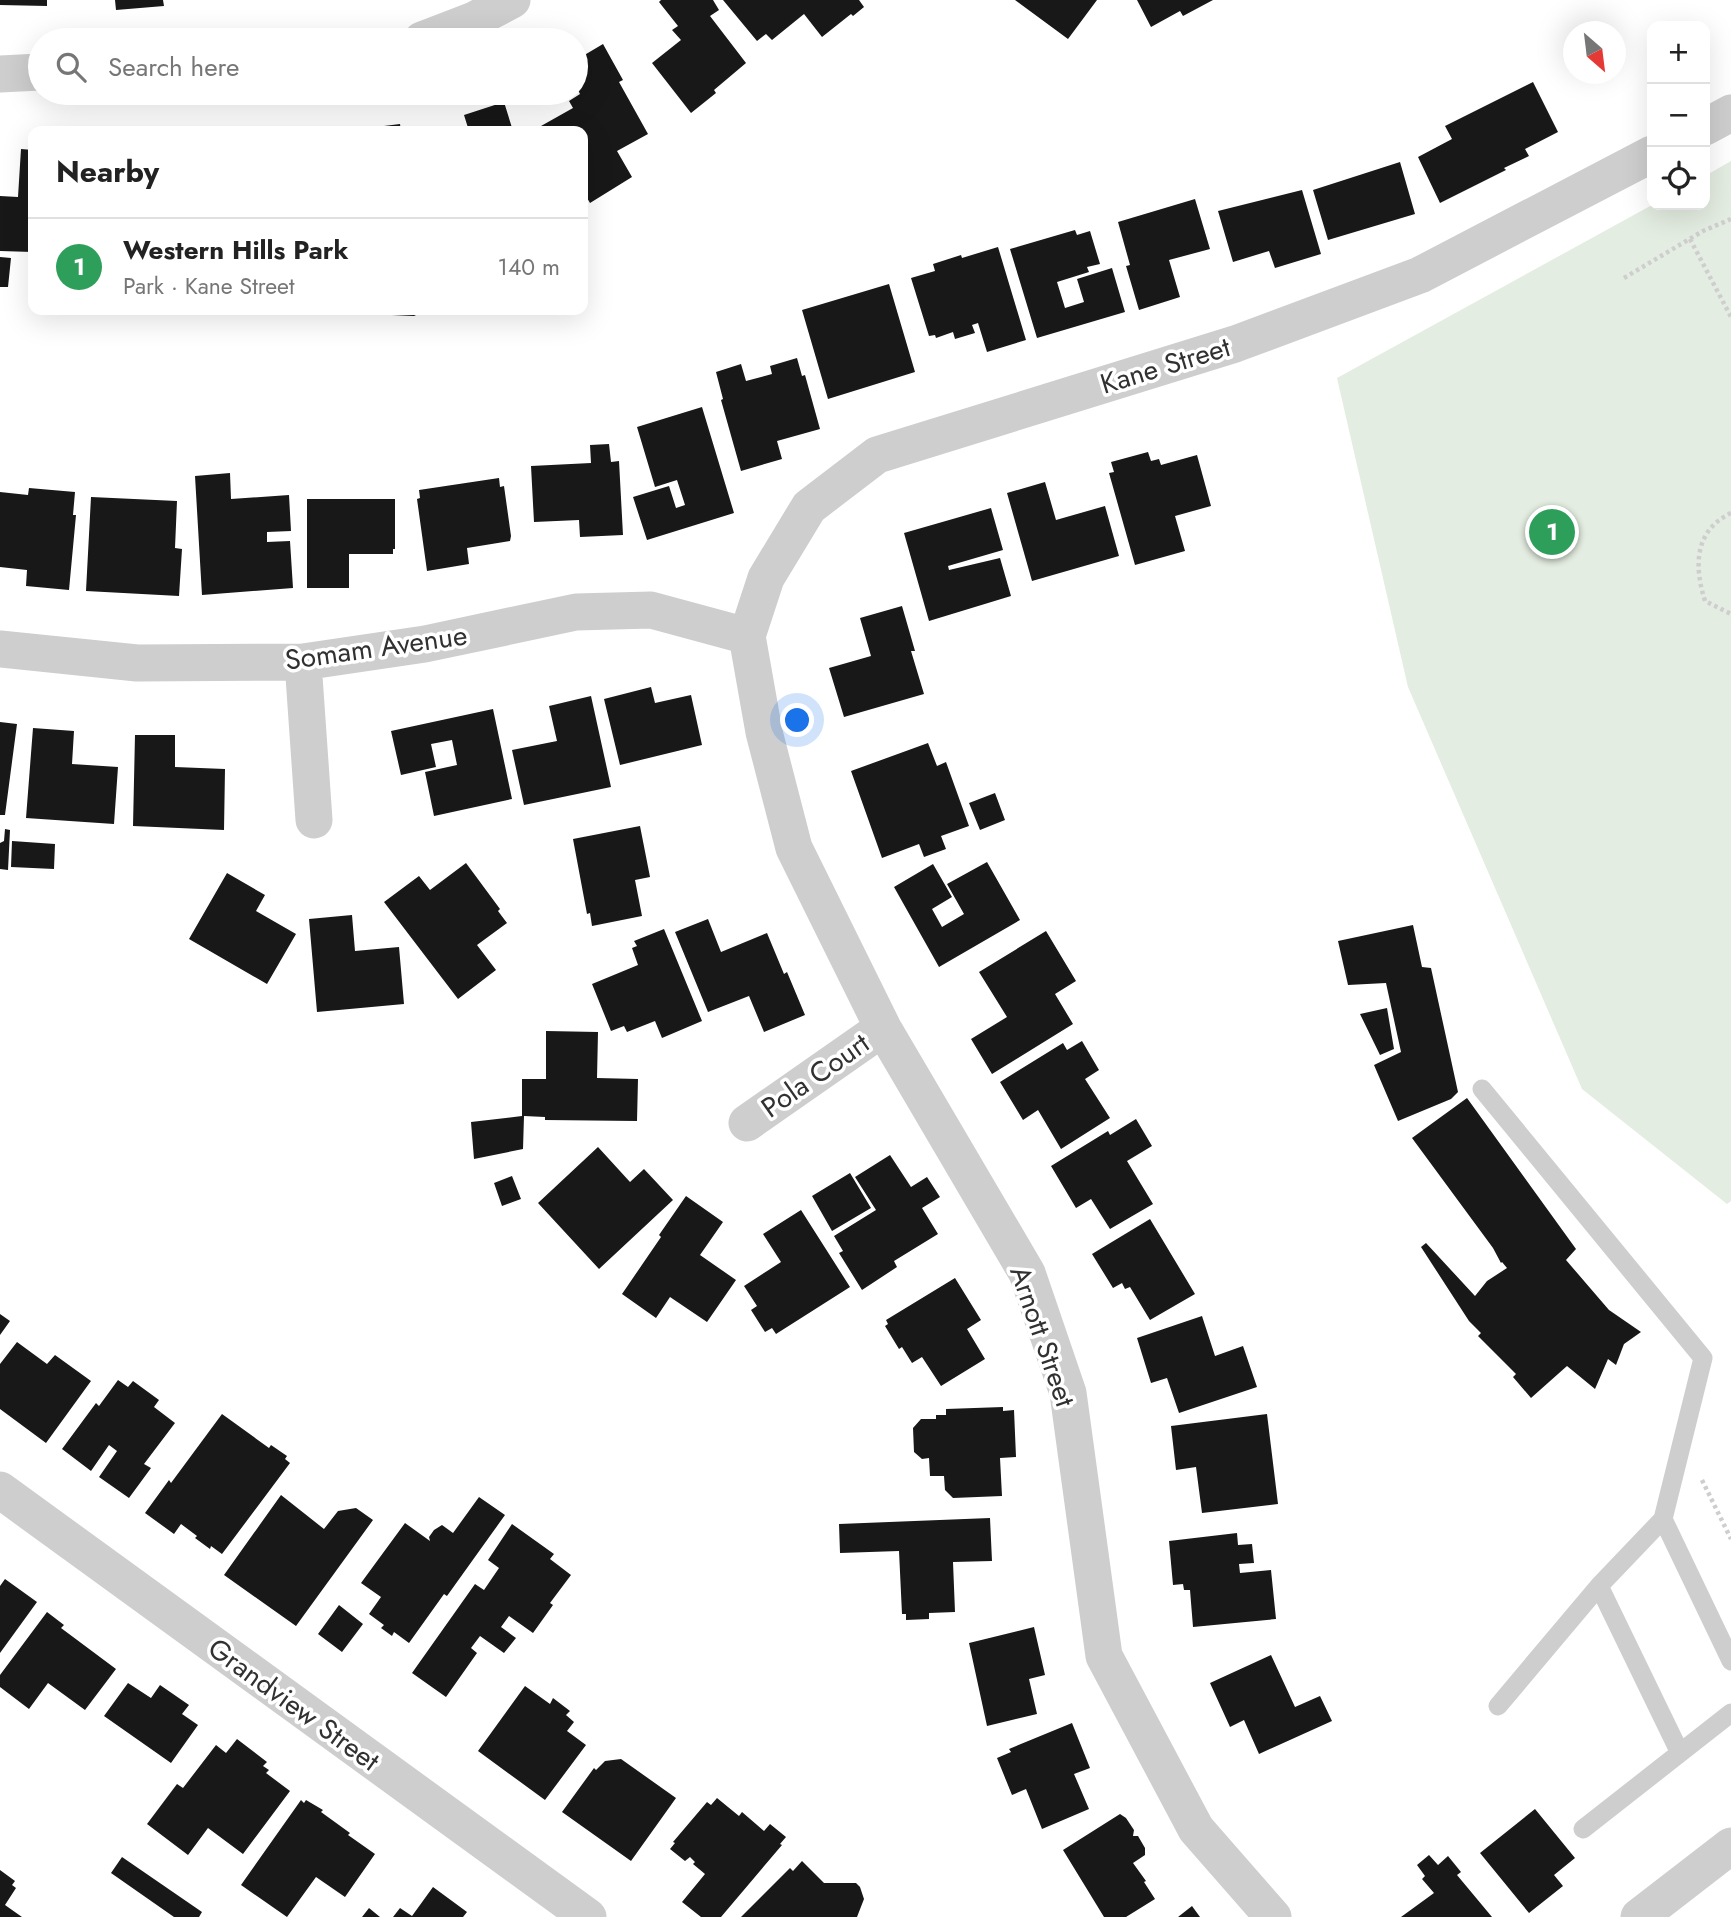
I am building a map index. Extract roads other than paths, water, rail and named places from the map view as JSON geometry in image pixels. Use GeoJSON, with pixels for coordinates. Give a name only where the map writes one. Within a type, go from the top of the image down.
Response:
{"type":"FeatureCollection","features":[{"type":"Feature","properties":{"kind":"street"},"geometry":{"type":"LineString","coordinates":[[441,28],[469,10],[512,0]]}},
{"type":"Feature","properties":{"kind":"street"},"geometry":{"type":"LineString","coordinates":[[0,74],[28,73]]}},
{"type":"Feature","properties":{"kind":"street"},"geometry":{"type":"LineString","coordinates":[[1710,124],[1731,113]]}},
{"type":"Feature","properties":{"kind":"street","name":"Kane Street"},"geometry":{"type":"LineString","coordinates":[[747,636],[766,578],[809,507],[877,455],[1235,344],[1420,275],[1647,157]]}},
{"type":"Feature","properties":{"kind":"street","name":"Somam Avenue"},"geometry":{"type":"LineString","coordinates":[[0,649],[136,663],[303,662],[425,644],[576,612],[651,610],[747,636]]}},
{"type":"Feature","properties":{"kind":"street","name":"Arnott Street"},"geometry":{"type":"LineString","coordinates":[[747,636],[764,732],[794,849],[883,1028],[1027,1273],[1068,1393],[1104,1656],[1196,1829],[1273,1917]]}},
{"type":"Feature","properties":{"kind":"street"},"geometry":{"type":"LineString","coordinates":[[303,662],[314,820]]}},
{"type":"Feature","properties":{"kind":"street","name":"Pola Court"},"geometry":{"type":"LineString","coordinates":[[747,1123],[883,1028]]}},
{"type":"Feature","properties":{"kind":"street","name":"Grandview Street"},"geometry":{"type":"LineString","coordinates":[[0,1490],[588,1917]]}},
{"type":"Feature","properties":{"kind":"street"},"geometry":{"type":"LineString","coordinates":[[1639,1917],[1731,1846]]}},
{"type":"Feature","properties":{"kind":"lane"},"geometry":{"type":"LineString","coordinates":[[1482,1089],[1703,1357],[1663,1519],[1599,1586],[1498,1706]]}},
{"type":"Feature","properties":{"kind":"lane"},"geometry":{"type":"LineString","coordinates":[[1663,1519],[1731,1661]]}},
{"type":"Feature","properties":{"kind":"lane"},"geometry":{"type":"LineString","coordinates":[[1599,1586],[1680,1753]]}},
{"type":"Feature","properties":{"kind":"lane"},"geometry":{"type":"LineString","coordinates":[[1583,1829],[1731,1713]]}},
{"type":"Feature","properties":{"kind":"place","name":"Western Hills Park"},"geometry":{"type":"Point","coordinates":[1552,532]}}]}
